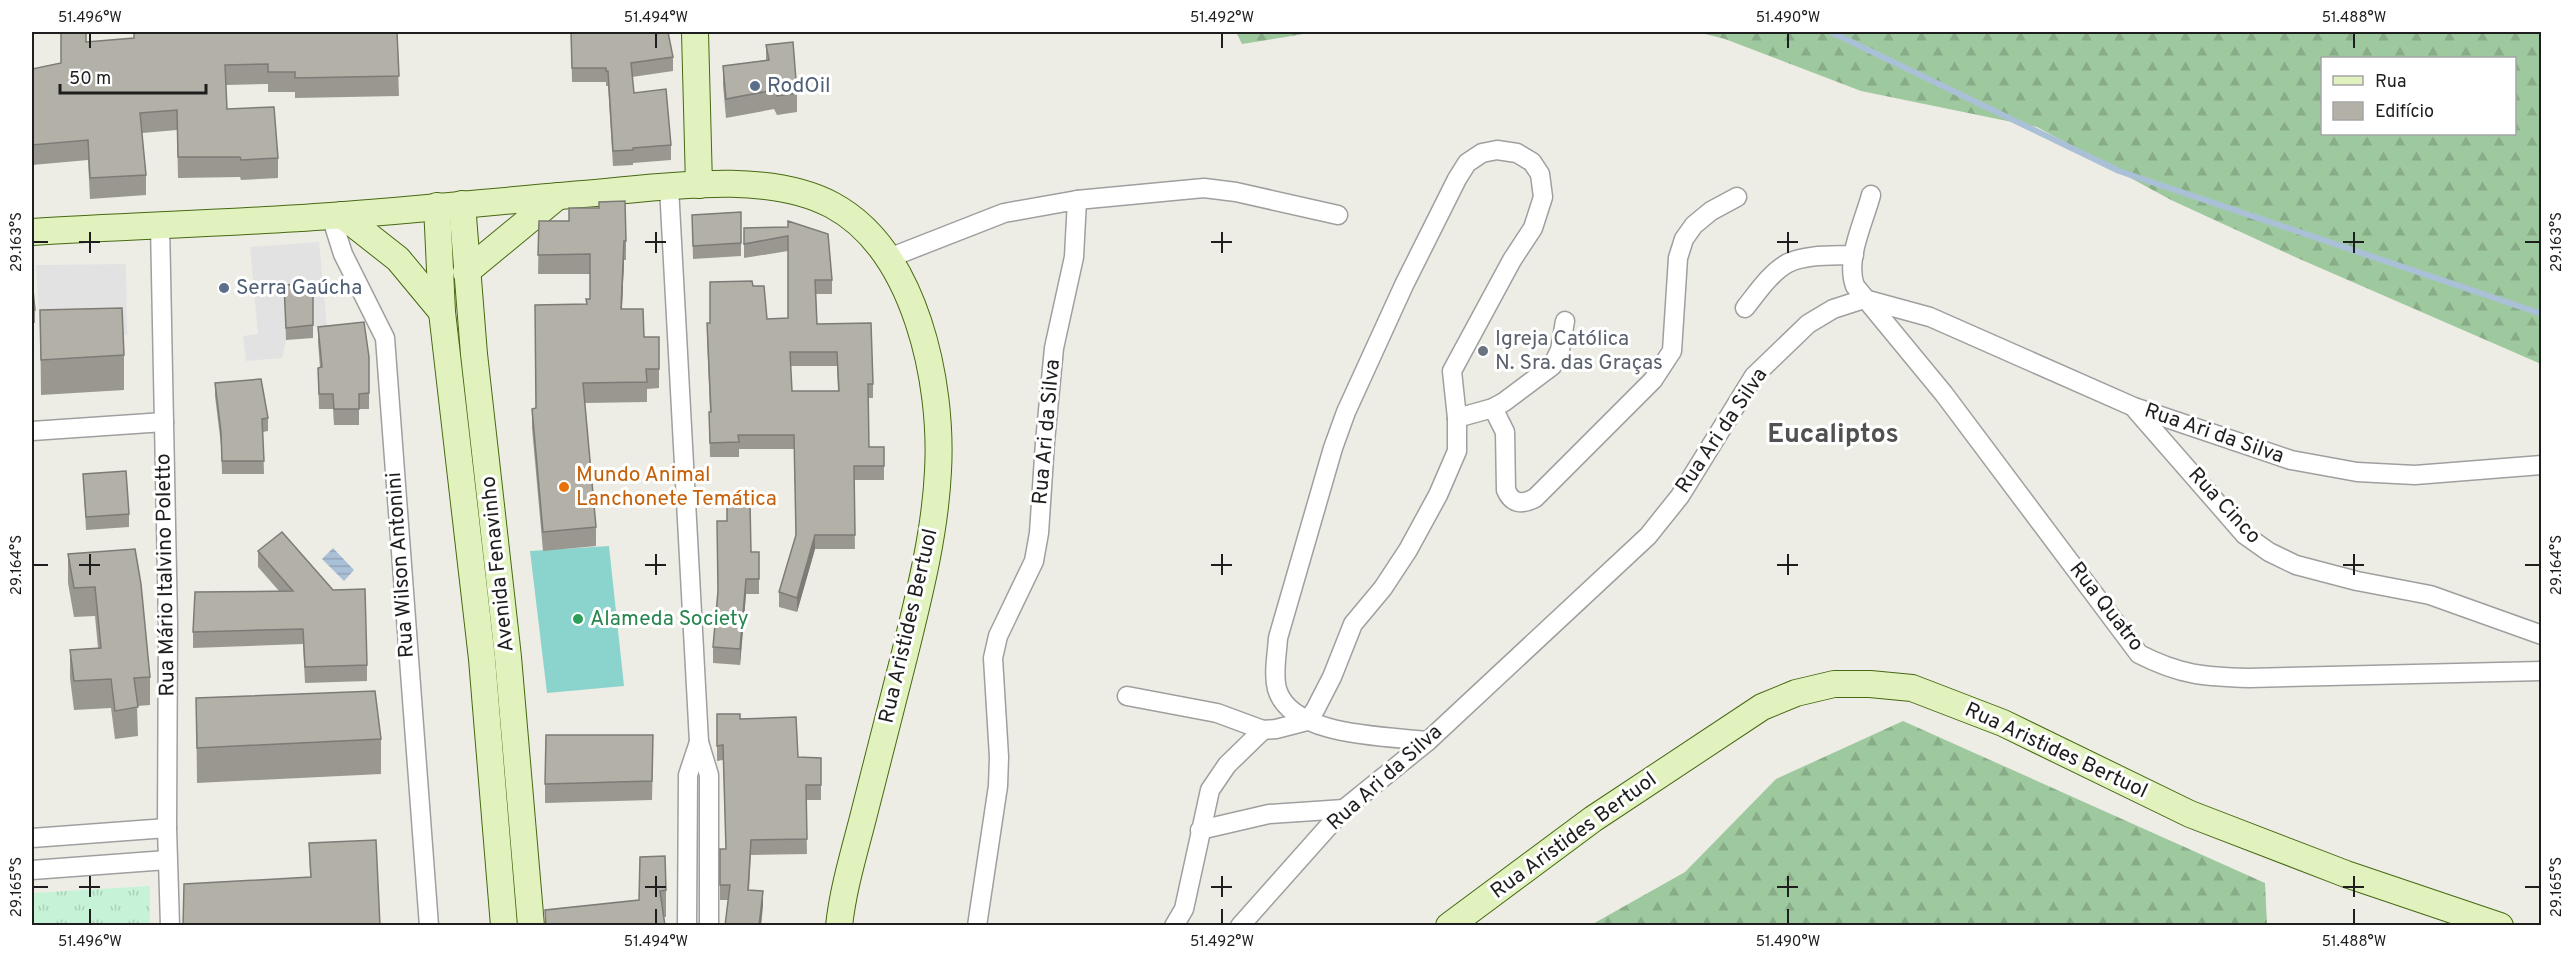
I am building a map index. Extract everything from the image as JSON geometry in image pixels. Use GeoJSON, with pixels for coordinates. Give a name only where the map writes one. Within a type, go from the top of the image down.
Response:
{"type":"FeatureCollection","features":[{"type":"Feature","properties":{"kind":"main road"},"geometry":{"type":"LineString","coordinates":[[695,32],[699,185]]}},
{"type":"Feature","properties":{"kind":"main road","name":"Rua Aristides Bertuol"},"geometry":{"type":"LineString","coordinates":[[32,232],[337,215],[699,185],[761,185],[798,191],[851,216],[873,237],[889,258],[903,284],[918,321],[929,362],[938,416],[939,470],[921,590],[858,835],[839,926]]}},
{"type":"Feature","properties":{"kind":"main road"},"geometry":{"type":"LineString","coordinates":[[466,272],[558,196]]}},
{"type":"Feature","properties":{"kind":"main road","name":"Avenida Fenavinho"},"geometry":{"type":"LineString","coordinates":[[450,205],[466,272],[508,657],[531,926]]}},
{"type":"Feature","properties":{"kind":"main road","name":"Avenida Fenavinho"},"geometry":{"type":"LineString","coordinates":[[450,205],[442,312],[482,659],[504,926]]}},
{"type":"Feature","properties":{"kind":"main road"},"geometry":{"type":"LineString","coordinates":[[337,215],[398,260],[442,312]]}},
{"type":"Feature","properties":{"kind":"main road"},"geometry":{"type":"LineString","coordinates":[[448,358],[474,354]]}},
{"type":"Feature","properties":{"kind":"main road"},"geometry":{"type":"LineString","coordinates":[[465,511],[491,507]]}},
{"type":"Feature","properties":{"kind":"main road"},"geometry":{"type":"LineString","coordinates":[[482,659],[508,657]]}},
{"type":"Feature","properties":{"kind":"main road","name":"Rua Aristides Bertuol"},"geometry":{"type":"LineString","coordinates":[[1449,926],[1593,819],[1762,707],[1796,693],[1834,684],[1870,684],[1912,688],[2003,723],[2190,814],[2346,874],[2500,926]]}},
{"type":"Feature","properties":{"kind":"main road"},"geometry":{"type":"LineString","coordinates":[[495,807],[521,806]]}},
{"type":"Feature","properties":{"kind":"street"},"geometry":{"type":"LineString","coordinates":[[1127,696],[1217,713],[1263,730],[1306,721],[1315,710],[1332,677],[1353,624],[1383,588],[1408,550],[1438,495],[1456,451],[1452,371],[1512,260],[1533,228],[1543,197],[1540,174],[1532,162],[1517,153],[1497,150],[1482,153],[1467,163],[1456,178],[1346,412],[1333,448],[1278,638],[1275,668],[1277,689],[1287,708],[1306,721],[1350,732],[1428,741]]}},
{"type":"Feature","properties":{"kind":"street"},"geometry":{"type":"LineString","coordinates":[[669,187],[699,742],[709,775],[709,926]]}},
{"type":"Feature","properties":{"kind":"street"},"geometry":{"type":"LineString","coordinates":[[889,258],[1004,213],[1077,200],[1204,188],[1236,192],[1338,215]]}},
{"type":"Feature","properties":{"kind":"street","name":"Rua Quatro"},"geometry":{"type":"LineString","coordinates":[[1870,195],[1854,255],[1852,278],[1864,300],[1944,394],[2139,654],[2166,668],[2204,677],[2261,678],[2541,671]]}},
{"type":"Feature","properties":{"kind":"street"},"geometry":{"type":"LineString","coordinates":[[1493,408],[1505,432],[1506,490],[1509,498],[1517,503],[1526,502],[1535,498],[1653,380],[1672,351],[1678,258],[1684,238],[1694,225],[1711,211],[1737,197]]}},
{"type":"Feature","properties":{"kind":"street","name":"Rua Ari da Silva"},"geometry":{"type":"LineString","coordinates":[[977,926],[999,777],[993,658],[998,636],[1034,561],[1039,533],[1054,348],[1074,257],[1077,200]]}},
{"type":"Feature","properties":{"kind":"street","name":"Rua Wilson Antonini"},"geometry":{"type":"LineString","coordinates":[[337,215],[343,254],[385,338],[429,926]]}},
{"type":"Feature","properties":{"kind":"street","name":"Rua Mário Italvino Poletto"},"geometry":{"type":"LineString","coordinates":[[160,224],[168,623],[167,860],[170,926]]}},
{"type":"Feature","properties":{"kind":"street"},"geometry":{"type":"LineString","coordinates":[[1745,308],[1767,282],[1788,263],[1815,257],[1854,255]]}},
{"type":"Feature","properties":{"kind":"street","name":"Rua Ari da Silva"},"geometry":{"type":"LineString","coordinates":[[1240,926],[1344,809],[1428,741],[1648,536],[1680,496],[1754,376],[1808,324],[1833,309],[1864,300],[1930,316],[2134,407],[2291,460],[2357,472],[2415,475],[2541,465]]}},
{"type":"Feature","properties":{"kind":"street"},"geometry":{"type":"LineString","coordinates":[[1456,418],[1493,408],[1532,383],[1552,366],[1560,350],[1565,321]]}},
{"type":"Feature","properties":{"kind":"street","name":"Rua Cinco"},"geometry":{"type":"LineString","coordinates":[[2134,407],[2245,535],[2269,552],[2296,565],[2346,579],[2430,596],[2541,634]]}},
{"type":"Feature","properties":{"kind":"street"},"geometry":{"type":"LineString","coordinates":[[32,431],[164,422]]}},
{"type":"Feature","properties":{"kind":"street"},"geometry":{"type":"LineString","coordinates":[[1174,926],[1184,909],[1210,790],[1227,765],[1263,730]]}},
{"type":"Feature","properties":{"kind":"street"},"geometry":{"type":"LineString","coordinates":[[687,926],[688,775],[699,742]]}},
{"type":"Feature","properties":{"kind":"street"},"geometry":{"type":"LineString","coordinates":[[1200,830],[1269,814],[1344,809]]}},
{"type":"Feature","properties":{"kind":"street"},"geometry":{"type":"LineString","coordinates":[[32,838],[167,828]]}},
{"type":"Feature","properties":{"kind":"street"},"geometry":{"type":"LineString","coordinates":[[32,870],[167,860]]}},
{"type":"Feature","properties":{"kind":"green space"},"geometry":{"type":"Polygon","coordinates":[[[1236,32],[1316,32],[1242,44],[1236,32]]]}},
{"type":"Feature","properties":{"kind":"green space"},"geometry":{"type":"Polygon","coordinates":[[[1697,32],[2541,32],[2541,364],[2295,257],[2171,200],[2037,127],[1861,91],[1725,39],[1697,32]]]}},
{"type":"Feature","properties":{"kind":"green space"},"geometry":{"type":"Polygon","coordinates":[[[1903,721],[2265,883],[2267,925],[1591,925],[1685,872],[1776,779],[1903,721]]]}},
{"type":"Feature","properties":{"kind":"green space"},"geometry":{"type":"Polygon","coordinates":[[[150,886],[150,925],[32,925],[32,893],[150,886]]]}},
{"type":"Feature","properties":{"kind":"shaded area"},"geometry":{"type":"Polygon","coordinates":[[[319,242],[327,327],[313,327],[284,298],[286,340],[282,358],[246,361],[243,336],[258,334],[250,247],[319,242]]]}},
{"type":"Feature","properties":{"kind":"shaded area"},"geometry":{"type":"Polygon","coordinates":[[[126,264],[127,335],[40,336],[36,265],[126,264]]]}},
{"type":"Feature","properties":{"kind":"shaded area","name":"Alameda Society"},"geometry":{"type":"Polygon","coordinates":[[[609,546],[624,686],[547,693],[530,551],[609,546]]]}},
{"type":"Feature","properties":{"kind":"shaded area"},"geometry":{"type":"Polygon","coordinates":[[[333,548],[354,570],[344,581],[322,559],[333,548]]]}},
{"type":"Feature","properties":{"kind":"building"},"geometry":{"type":"Polygon","coordinates":[[[61,32],[86,32],[86,42],[134,38],[136,32],[397,32],[399,76],[295,78],[295,72],[268,72],[268,64],[225,65],[227,109],[274,107],[278,158],[241,160],[240,157],[178,157],[177,110],[140,113],[146,175],[90,178],[88,140],[32,145],[32,69],[61,63],[61,32]]]}},
{"type":"Feature","properties":{"kind":"building"},"geometry":{"type":"Polygon","coordinates":[[[571,32],[668,32],[673,57],[631,63],[634,93],[666,89],[671,145],[613,151],[608,71],[606,68],[572,68],[571,32]]]}},
{"type":"Feature","properties":{"kind":"building"},"geometry":{"type":"Polygon","coordinates":[[[793,42],[797,93],[777,96],[774,90],[726,99],[723,66],[769,60],[766,45],[793,42]]]}},
{"type":"Feature","properties":{"kind":"building"},"geometry":{"type":"Polygon","coordinates":[[[625,201],[626,241],[624,241],[621,309],[643,309],[644,337],[659,337],[659,369],[646,369],[647,382],[583,383],[596,527],[543,532],[532,409],[536,408],[535,305],[587,304],[586,299],[590,299],[590,254],[538,255],[539,221],[569,221],[569,208],[599,208],[599,202],[625,201]]]}},
{"type":"Feature","properties":{"kind":"building"},"geometry":{"type":"Polygon","coordinates":[[[741,212],[741,243],[693,246],[692,215],[741,212]]]}},
{"type":"Feature","properties":{"kind":"building"},"geometry":{"type":"Polygon","coordinates":[[[788,221],[828,234],[832,280],[815,280],[817,324],[871,323],[873,384],[868,384],[869,447],[884,447],[884,466],[854,466],[855,535],[815,535],[797,598],[779,592],[796,535],[794,435],[738,435],[739,442],[710,443],[709,412],[711,412],[707,323],[710,323],[710,282],[752,281],[753,286],[764,286],[767,319],[788,318],[788,236],[744,244],[744,228],[788,227],[788,221]],[[790,352],[792,391],[839,391],[837,352],[790,352]]]}},
{"type":"Feature","properties":{"kind":"building"},"geometry":{"type":"Polygon","coordinates":[[[32,280],[35,310],[32,310],[32,280]]]}},
{"type":"Feature","properties":{"kind":"building"},"geometry":{"type":"Polygon","coordinates":[[[313,283],[313,325],[286,328],[284,285],[313,283]]]}},
{"type":"Feature","properties":{"kind":"building"},"geometry":{"type":"Polygon","coordinates":[[[122,308],[124,355],[41,360],[40,310],[122,308]]]}},
{"type":"Feature","properties":{"kind":"building"},"geometry":{"type":"Polygon","coordinates":[[[364,322],[369,357],[369,393],[359,394],[359,409],[334,409],[333,394],[319,394],[318,368],[322,367],[318,327],[364,322]]]}},
{"type":"Feature","properties":{"kind":"building"},"geometry":{"type":"Polygon","coordinates":[[[261,379],[268,418],[262,419],[264,461],[222,461],[215,383],[261,379]]]}},
{"type":"Feature","properties":{"kind":"building"},"geometry":{"type":"Polygon","coordinates":[[[126,471],[129,514],[86,517],[83,474],[126,471]]]}},
{"type":"Feature","properties":{"kind":"building"},"geometry":{"type":"Polygon","coordinates":[[[727,504],[750,504],[751,552],[759,552],[759,579],[746,579],[740,649],[713,647],[718,591],[717,521],[727,521],[727,504]]]}},
{"type":"Feature","properties":{"kind":"building"},"geometry":{"type":"Polygon","coordinates":[[[282,532],[333,590],[365,589],[367,665],[305,667],[303,629],[193,632],[195,592],[293,591],[258,551],[282,532]]]}},
{"type":"Feature","properties":{"kind":"building"},"geometry":{"type":"Polygon","coordinates":[[[135,549],[141,584],[150,677],[134,678],[138,707],[115,711],[111,679],[74,681],[70,650],[101,648],[95,587],[74,588],[68,554],[135,549]]]}},
{"type":"Feature","properties":{"kind":"building"},"geometry":{"type":"Polygon","coordinates":[[[375,691],[381,739],[197,748],[196,698],[375,691]]]}},
{"type":"Feature","properties":{"kind":"building"},"geometry":{"type":"Polygon","coordinates":[[[717,714],[740,714],[740,719],[796,717],[798,757],[821,758],[821,785],[806,785],[807,839],[751,840],[748,890],[763,891],[759,926],[725,926],[730,885],[720,885],[720,849],[726,849],[723,745],[717,746],[717,714]]]}},
{"type":"Feature","properties":{"kind":"building"},"geometry":{"type":"Polygon","coordinates":[[[546,735],[653,735],[652,781],[545,784],[546,735]]]}},
{"type":"Feature","properties":{"kind":"building"},"geometry":{"type":"Polygon","coordinates":[[[376,840],[380,926],[183,926],[184,884],[311,877],[309,843],[376,840]]]}},
{"type":"Feature","properties":{"kind":"building"},"geometry":{"type":"Polygon","coordinates":[[[665,856],[666,890],[660,891],[665,926],[546,926],[545,910],[639,900],[640,857],[665,856]]]}},
{"type":"Feature","properties":{"kind":"waterway"},"geometry":{"type":"LineString","coordinates":[[1831,32],[2119,171],[2542,314]]}},
{"type":"Feature","properties":{"kind":"place","name":"RodOil"},"geometry":{"type":"Point","coordinates":[755,86]}},
{"type":"Feature","properties":{"kind":"place","name":"Serra Gaúcha"},"geometry":{"type":"Point","coordinates":[224,288]}},
{"type":"Feature","properties":{"kind":"place","name":"Igreja Católica N. Sra. das Graças"},"geometry":{"type":"Point","coordinates":[1483,351]}},
{"type":"Feature","properties":{"kind":"place","name":"Mundo Animal Lanchonete Temática"},"geometry":{"type":"Point","coordinates":[564,487]}},
{"type":"Feature","properties":{"kind":"place","name":"Alameda Society"},"geometry":{"type":"Point","coordinates":[578,619]}},
{"type":"Feature","properties":{"kind":"district","name":"Eucaliptos"},"geometry":{"type":"Point","coordinates":[1833,435]}}]}
